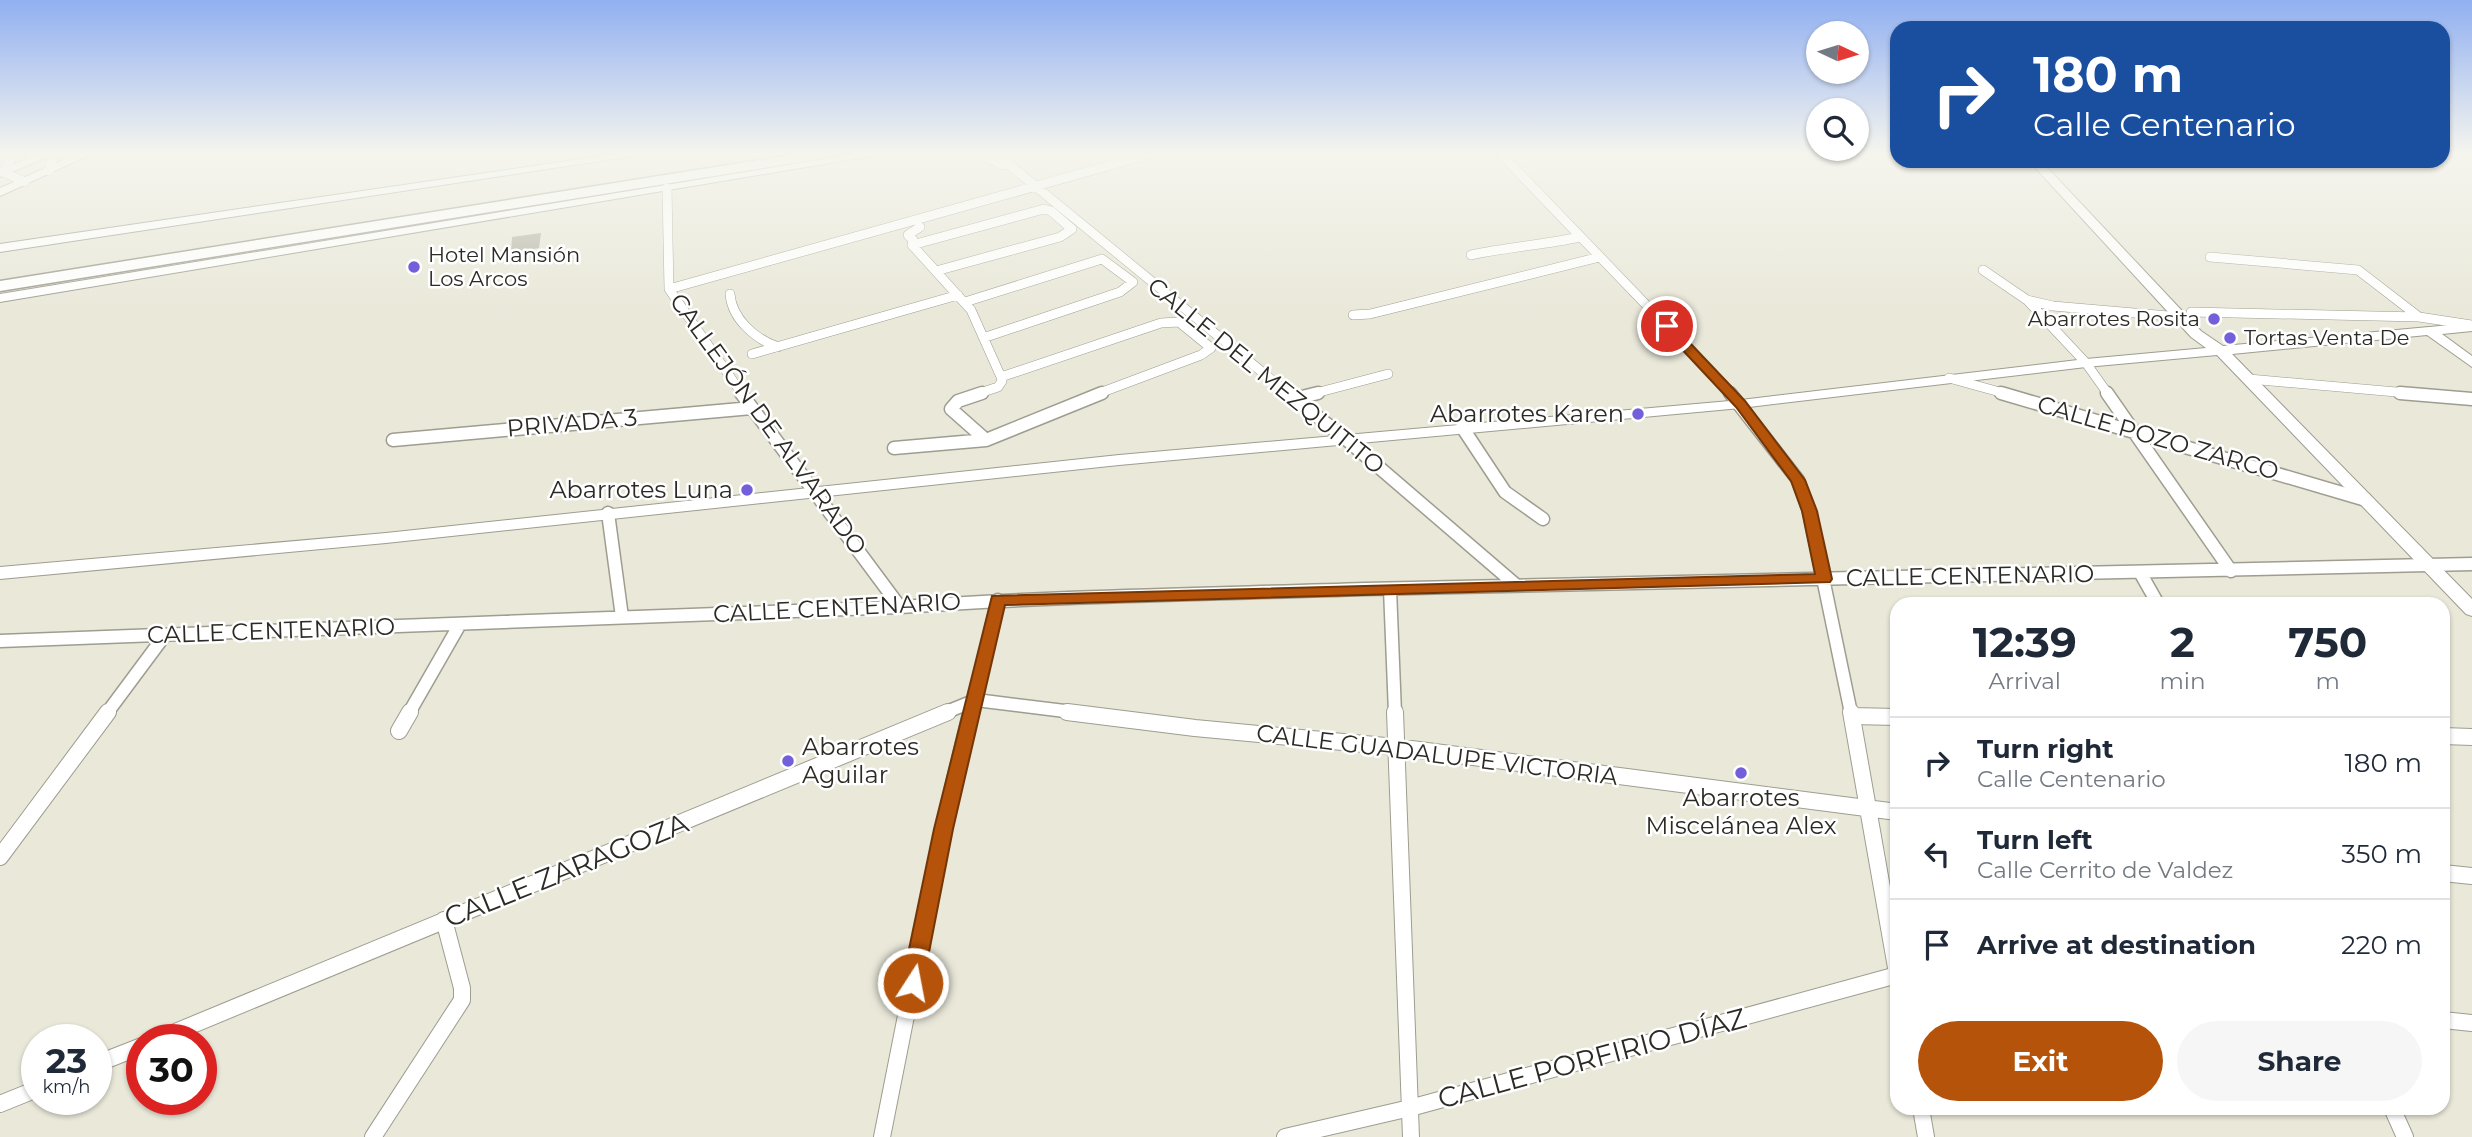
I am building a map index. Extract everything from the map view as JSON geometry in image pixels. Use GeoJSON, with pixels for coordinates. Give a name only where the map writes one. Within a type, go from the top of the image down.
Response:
{"type":"FeatureCollection","features":[{"type":"Feature","properties":{"kind":"highway"},"geometry":{"type":"LineString","coordinates":[[0,274],[428,206]]}},
{"type":"Feature","properties":{"kind":"highway"},"geometry":{"type":"LineString","coordinates":[[0,286],[497,206]]}},
{"type":"Feature","properties":{"kind":"highway"},"geometry":{"type":"LineString","coordinates":[[333,232],[561,206]]}},
{"type":"Feature","properties":{"kind":"street"},"geometry":{"type":"LineString","coordinates":[[0,248],[286,206]]}},
{"type":"Feature","properties":{"kind":"street"},"geometry":{"type":"LineString","coordinates":[[0,298],[562,206]]}},
{"type":"Feature","properties":{"kind":"street","name":"CALLEJÓN DE ALVARADO"},"geometry":{"type":"LineString","coordinates":[[667,206],[669,289],[752,408],[900,607]]}},
{"type":"Feature","properties":{"kind":"street"},"geometry":{"type":"LineString","coordinates":[[669,289],[976,206]]}},
{"type":"Feature","properties":{"kind":"street","name":"CALLE DEL MEZQUITITO"},"geometry":{"type":"LineString","coordinates":[[1059,206],[1346,439],[1516,585]]}},
{"type":"Feature","properties":{"kind":"street"},"geometry":{"type":"LineString","coordinates":[[1551,206],[1741,404],[1798,480],[1809,511],[1852,716],[1890,934]]}},
{"type":"Feature","properties":{"kind":"street"},"geometry":{"type":"LineString","coordinates":[[2077,206],[2143,278],[2185,314]]}},
{"type":"Feature","properties":{"kind":"street"},"geometry":{"type":"LineString","coordinates":[[2092,206],[2159,279],[2196,334],[2222,352],[2472,610]]}},
{"type":"Feature","properties":{"kind":"street"},"geometry":{"type":"LineString","coordinates":[[912,242],[1044,209],[1051,211],[1072,231],[1060,237],[936,271]]}},
{"type":"Feature","properties":{"kind":"street"},"geometry":{"type":"LineString","coordinates":[[2082,211],[2097,212]]}},
{"type":"Feature","properties":{"kind":"street"},"geometry":{"type":"LineString","coordinates":[[912,242],[921,235],[919,223]]}},
{"type":"Feature","properties":{"kind":"street"},"geometry":{"type":"LineString","coordinates":[[1471,255],[1506,247],[1532,247],[1580,237]]}},
{"type":"Feature","properties":{"kind":"street"},"geometry":{"type":"LineString","coordinates":[[912,242],[921,259],[962,299],[986,337],[999,382]]}},
{"type":"Feature","properties":{"kind":"street"},"geometry":{"type":"LineString","coordinates":[[1357,314],[1370,314],[1398,303],[1597,255]]}},
{"type":"Feature","properties":{"kind":"street"},"geometry":{"type":"LineString","coordinates":[[2210,257],[2358,270],[2419,317]]}},
{"type":"Feature","properties":{"kind":"street"},"geometry":{"type":"LineString","coordinates":[[752,354],[1102,259],[1133,282],[1120,292],[986,337]]}},
{"type":"Feature","properties":{"kind":"street"},"geometry":{"type":"LineString","coordinates":[[1983,270],[2027,300],[2086,363],[2231,571]]}},
{"type":"Feature","properties":{"kind":"street"},"geometry":{"type":"LineString","coordinates":[[2143,278],[2159,279]]}},
{"type":"Feature","properties":{"kind":"street"},"geometry":{"type":"LineString","coordinates":[[730,294],[731,308],[760,341],[778,347]]}},
{"type":"Feature","properties":{"kind":"street"},"geometry":{"type":"LineString","coordinates":[[2027,300],[2053,306],[2185,314],[2419,317],[2472,326]]}},
{"type":"Feature","properties":{"kind":"street"},"geometry":{"type":"LineString","coordinates":[[894,448],[986,440],[1045,414],[1201,355],[1211,348],[1179,322],[1161,323],[999,382],[958,401],[951,410],[986,440]]}},
{"type":"Feature","properties":{"kind":"street"},"geometry":{"type":"LineString","coordinates":[[0,573],[386,538],[1462,427],[1741,404],[2086,363],[2432,333],[2472,326]]}},
{"type":"Feature","properties":{"kind":"street"},"geometry":{"type":"LineString","coordinates":[[2432,333],[2472,363]]}},
{"type":"Feature","properties":{"kind":"street"},"geometry":{"type":"LineString","coordinates":[[1294,399],[1388,374]]}},
{"type":"Feature","properties":{"kind":"street","name":"CALLE POZO ZARCO"},"geometry":{"type":"LineString","coordinates":[[1949,378],[2132,429],[2366,500]]}},
{"type":"Feature","properties":{"kind":"street"},"geometry":{"type":"LineString","coordinates":[[2249,379],[2472,399]]}},
{"type":"Feature","properties":{"kind":"street","name":"PRIVADA 3"},"geometry":{"type":"LineString","coordinates":[[393,440],[752,408]]}},
{"type":"Feature","properties":{"kind":"street"},"geometry":{"type":"LineString","coordinates":[[1462,427],[1505,492],[1543,519]]}},
{"type":"Feature","properties":{"kind":"street"},"geometry":{"type":"LineString","coordinates":[[608,513],[622,617]]}},
{"type":"Feature","properties":{"kind":"street","name":"CALLE CENTENARIO"},"geometry":{"type":"LineString","coordinates":[[0,641],[900,607],[998,600],[1516,585],[2141,574],[2472,564]]}},
{"type":"Feature","properties":{"kind":"street"},"geometry":{"type":"LineString","coordinates":[[2141,574],[2154,597]]}},
{"type":"Feature","properties":{"kind":"street"},"geometry":{"type":"LineString","coordinates":[[1390,589],[1411,1137]]}},
{"type":"Feature","properties":{"kind":"street"},"geometry":{"type":"LineString","coordinates":[[882,1137],[943,829],[976,701],[998,600]]}},
{"type":"Feature","properties":{"kind":"street"},"geometry":{"type":"LineString","coordinates":[[399,732],[460,624]]}},
{"type":"Feature","properties":{"kind":"street"},"geometry":{"type":"LineString","coordinates":[[0,858],[165,635]]}},
{"type":"Feature","properties":{"kind":"street","name":"CALLE GUADALUPE VICTORIA"},"geometry":{"type":"LineString","coordinates":[[976,701],[1195,728],[1396,747],[1890,811]]}},
{"type":"Feature","properties":{"kind":"street","name":"CALLE ZARAGOZA"},"geometry":{"type":"LineString","coordinates":[[194,1024],[976,701]]}},
{"type":"Feature","properties":{"kind":"street"},"geometry":{"type":"LineString","coordinates":[[1852,716],[1890,718]]}},
{"type":"Feature","properties":{"kind":"street"},"geometry":{"type":"LineString","coordinates":[[2450,736],[2472,737]]}},
{"type":"Feature","properties":{"kind":"street"},"geometry":{"type":"LineString","coordinates":[[2450,874],[2472,876]]}},
{"type":"Feature","properties":{"kind":"street"},"geometry":{"type":"LineString","coordinates":[[373,1137],[462,1000],[462,988],[444,920]]}},
{"type":"Feature","properties":{"kind":"street","name":"CALLE PORFIRIO DÍAZ"},"geometry":{"type":"LineString","coordinates":[[1285,1137],[1410,1108],[1890,976]]}},
{"type":"Feature","properties":{"kind":"street"},"geometry":{"type":"LineString","coordinates":[[2450,1021],[2472,1023]]}},
{"type":"Feature","properties":{"kind":"street"},"geometry":{"type":"LineString","coordinates":[[0,1104],[21,1095]]}},
{"type":"Feature","properties":{"kind":"street"},"geometry":{"type":"LineString","coordinates":[[1922,1115],[1926,1137]]}},
{"type":"Feature","properties":{"kind":"street"},"geometry":{"type":"LineString","coordinates":[[2395,1115],[2404,1137]]}},
{"type":"Feature","properties":{"kind":"building"},"geometry":{"type":"Polygon","coordinates":[[[541,233],[539,248],[511,253],[512,237],[541,233]]]}},
{"type":"Feature","properties":{"kind":"place","name":"Hotel Mansión Los Arcos"},"geometry":{"type":"Point","coordinates":[414,267]}},
{"type":"Feature","properties":{"kind":"place","name":"Abarrotes Rosita"},"geometry":{"type":"Point","coordinates":[2214,319]}},
{"type":"Feature","properties":{"kind":"place","name":"Tortas Venta De"},"geometry":{"type":"Point","coordinates":[2230,338]}},
{"type":"Feature","properties":{"kind":"place","name":"Abarrotes Karen"},"geometry":{"type":"Point","coordinates":[1638,414]}},
{"type":"Feature","properties":{"kind":"place","name":"Abarrotes Luna"},"geometry":{"type":"Point","coordinates":[747,490]}},
{"type":"Feature","properties":{"kind":"place","name":"Abarrotes Aguilar"},"geometry":{"type":"Point","coordinates":[788,761]}},
{"type":"Feature","properties":{"kind":"place","name":"Abarrotes Miscelánea Alex"},"geometry":{"type":"Point","coordinates":[1741,773]}},
{"type":"Feature","properties":{"kind":"route"},"geometry":{"type":"LineString","coordinates":[[913,983],[943,829],[976,701],[998,600],[1499,585],[1824,579],[1809,511],[1798,480],[1741,404],[1667,326]]}}]}
